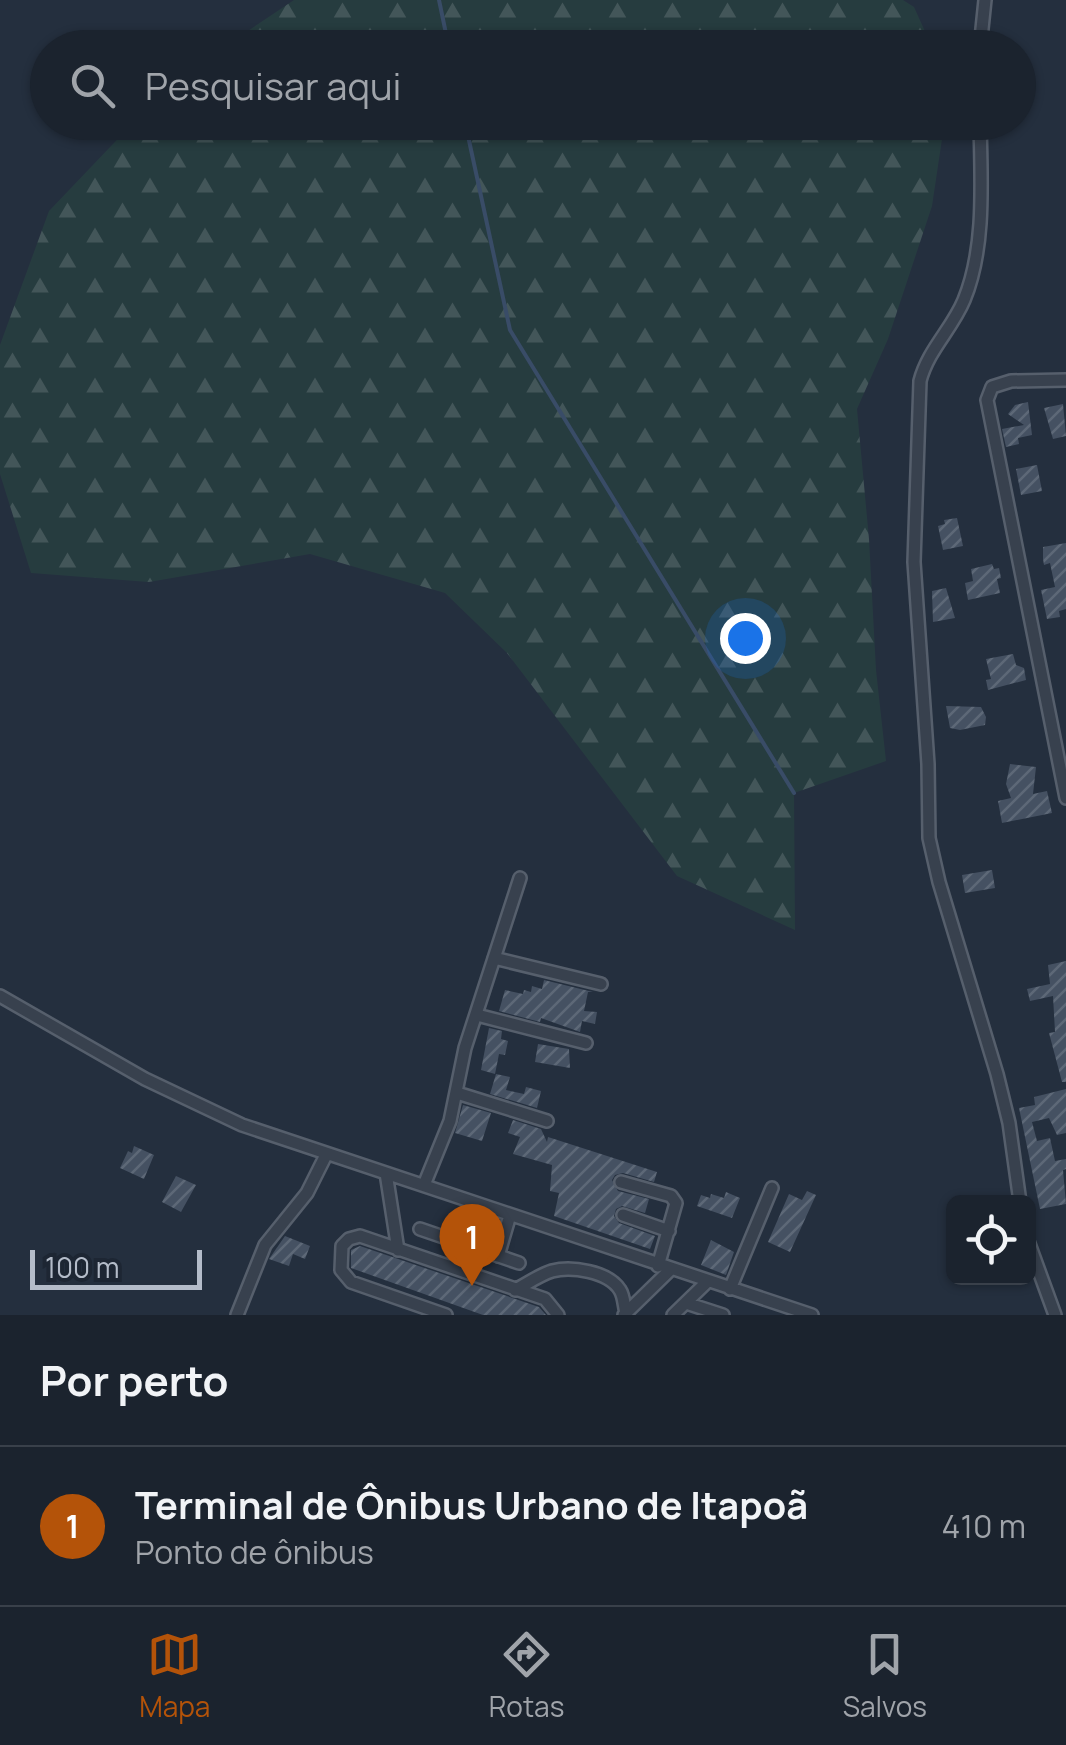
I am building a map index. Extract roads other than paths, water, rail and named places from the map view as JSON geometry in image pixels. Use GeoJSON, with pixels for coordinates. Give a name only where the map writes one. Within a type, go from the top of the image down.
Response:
{"type":"FeatureCollection","features":[{"type":"Feature","properties":{"kind":"street"},"geometry":{"type":"LineString","coordinates":[[982,30],[985,0]]}},
{"type":"Feature","properties":{"kind":"street"},"geometry":{"type":"LineString","coordinates":[[980,140],[980,204],[972,278],[954,320],[924,365],[920,381],[914,562],[930,838],[938,882],[997,1074],[1019,1195]]}},
{"type":"Feature","properties":{"kind":"street"},"geometry":{"type":"LineString","coordinates":[[1066,380],[997,384],[989,391],[987,405],[1066,795]]}},
{"type":"Feature","properties":{"kind":"street"},"geometry":{"type":"LineString","coordinates":[[424,1185],[442,1144],[463,1055],[520,878]]}},
{"type":"Feature","properties":{"kind":"street"},"geometry":{"type":"LineString","coordinates":[[494,958],[601,984]]}},
{"type":"Feature","properties":{"kind":"street"},"geometry":{"type":"LineString","coordinates":[[0,996],[191,1103],[326,1155],[730,1289],[781,1310],[812,1315]]}},
{"type":"Feature","properties":{"kind":"street"},"geometry":{"type":"LineString","coordinates":[[477,1016],[586,1043]]}},
{"type":"Feature","properties":{"kind":"street"},"geometry":{"type":"LineString","coordinates":[[457,1093],[547,1122]]}},
{"type":"Feature","properties":{"kind":"street"},"geometry":{"type":"LineString","coordinates":[[237,1315],[264,1245],[307,1193],[326,1155]]}},
{"type":"Feature","properties":{"kind":"street"},"geometry":{"type":"LineString","coordinates":[[386,1173],[398,1250]]}},
{"type":"Feature","properties":{"kind":"street"},"geometry":{"type":"LineString","coordinates":[[621,1182],[674,1198],[677,1206],[664,1268],[625,1314]]}},
{"type":"Feature","properties":{"kind":"street"},"geometry":{"type":"LineString","coordinates":[[730,1289],[772,1188]]}},
{"type":"Feature","properties":{"kind":"street"},"geometry":{"type":"LineString","coordinates":[[498,1256],[510,1215]]}},
{"type":"Feature","properties":{"kind":"street"},"geometry":{"type":"LineString","coordinates":[[623,1215],[669,1230]]}},
{"type":"Feature","properties":{"kind":"street"},"geometry":{"type":"LineString","coordinates":[[420,1229],[519,1264]]}},
{"type":"Feature","properties":{"kind":"street"},"geometry":{"type":"LineString","coordinates":[[446,1315],[350,1282],[341,1270],[342,1246],[360,1236],[545,1300],[558,1315]]}},
{"type":"Feature","properties":{"kind":"street"},"geometry":{"type":"LineString","coordinates":[[1036,1263],[1055,1315]]}},
{"type":"Feature","properties":{"kind":"street"},"geometry":{"type":"LineString","coordinates":[[515,1290],[546,1272],[578,1270],[606,1277],[617,1286],[625,1314]]}},
{"type":"Feature","properties":{"kind":"street"},"geometry":{"type":"LineString","coordinates":[[674,1315],[708,1282]]}},
{"type":"Feature","properties":{"kind":"street"},"geometry":{"type":"LineString","coordinates":[[686,1303],[723,1315]]}},
{"type":"Feature","properties":{"kind":"waterway"},"geometry":{"type":"LineString","coordinates":[[439,0],[445,30]]}},
{"type":"Feature","properties":{"kind":"waterway"},"geometry":{"type":"LineString","coordinates":[[469,140],[510,330],[794,793]]}},
{"type":"Feature","properties":{"kind":"place","name":"Terminal de Ônibus Urbano de Itapoã"},"geometry":{"type":"Point","coordinates":[472,1286]}}]}
